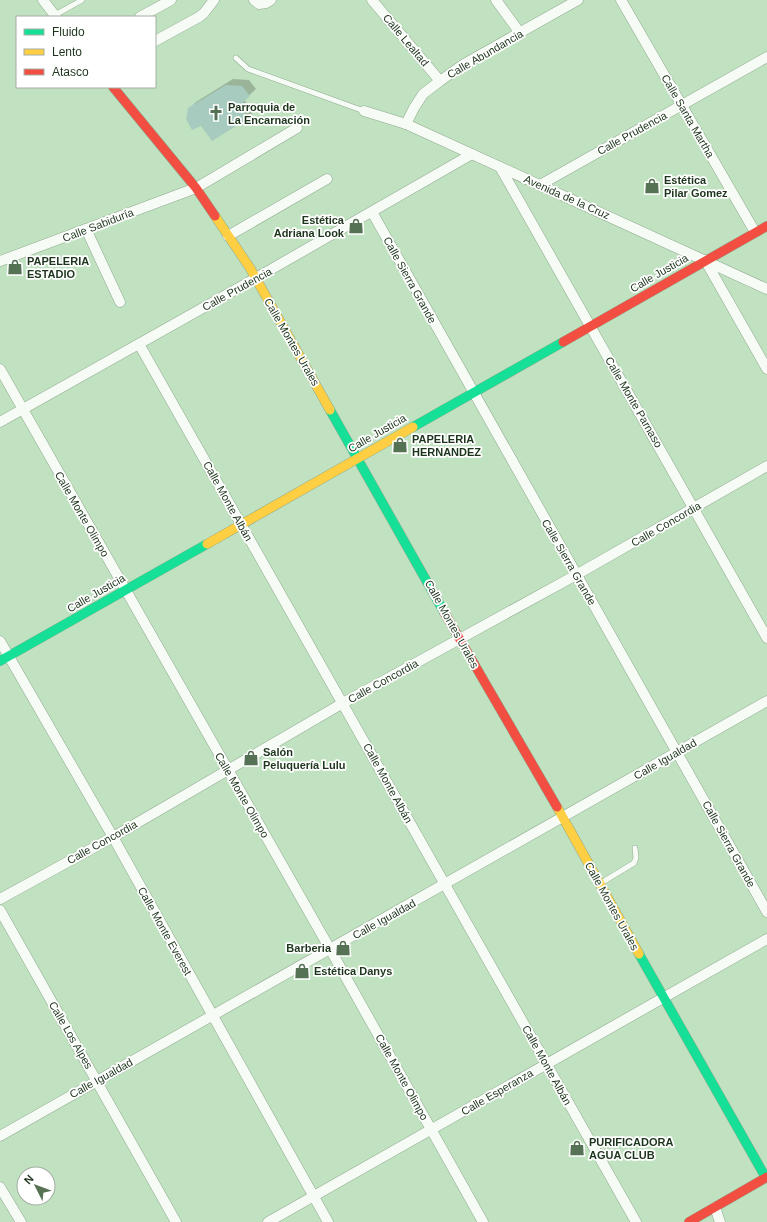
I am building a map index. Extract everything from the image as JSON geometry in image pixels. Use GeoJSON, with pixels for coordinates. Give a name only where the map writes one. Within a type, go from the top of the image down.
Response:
{"type":"FeatureCollection","features":[{"type":"Feature","properties":{"kind":"street"},"geometry":{"type":"LineString","coordinates":[[42,0],[55,16]]}},
{"type":"Feature","properties":{"kind":"street"},"geometry":{"type":"LineString","coordinates":[[142,16],[171,0]]}},
{"type":"Feature","properties":{"kind":"street"},"geometry":{"type":"LineString","coordinates":[[156,40],[199,17],[214,0]]}},
{"type":"Feature","properties":{"kind":"street"},"geometry":{"type":"LineString","coordinates":[[254,0],[259,4],[270,1]]}},
{"type":"Feature","properties":{"kind":"street","name":"Calle Lealtad"},"geometry":{"type":"LineString","coordinates":[[372,0],[440,81]]}},
{"type":"Feature","properties":{"kind":"street"},"geometry":{"type":"LineString","coordinates":[[496,0],[520,33]]}},
{"type":"Feature","properties":{"kind":"street","name":"Calle Abundancia"},"geometry":{"type":"LineString","coordinates":[[406,124],[423,94],[440,81],[464,64],[578,0]]}},
{"type":"Feature","properties":{"kind":"street","name":"Calle Santa Martha"},"geometry":{"type":"LineString","coordinates":[[621,0],[756,232]]}},
{"type":"Feature","properties":{"kind":"street","name":"Calle Prudencia"},"geometry":{"type":"LineString","coordinates":[[540,185],[767,58]]}},
{"type":"Feature","properties":{"kind":"street","name":"Calle Montes Urales"},"geometry":{"type":"LineString","coordinates":[[114,88],[196,188],[256,278],[766,1178]]}},
{"type":"Feature","properties":{"kind":"street","name":"Avenida de la Cruz"},"geometry":{"type":"LineString","coordinates":[[364,111],[406,124],[767,289]]}},
{"type":"Feature","properties":{"kind":"street","name":"Calle Sabiduría"},"geometry":{"type":"LineString","coordinates":[[0,261],[196,188],[296,128]]}},
{"type":"Feature","properties":{"kind":"street","name":"Calle Prudencia"},"geometry":{"type":"LineString","coordinates":[[0,422],[472,154]]}},
{"type":"Feature","properties":{"kind":"street","name":"Calle Monte Parnaso"},"geometry":{"type":"LineString","coordinates":[[500,167],[767,638]]}},
{"type":"Feature","properties":{"kind":"street"},"geometry":{"type":"LineString","coordinates":[[228,236],[327,179]]}},
{"type":"Feature","properties":{"kind":"street","name":"Calle Sierra Grande"},"geometry":{"type":"LineString","coordinates":[[372,212],[767,912]]}},
{"type":"Feature","properties":{"kind":"street","name":"Calle Justicia"},"geometry":{"type":"LineString","coordinates":[[4,659],[767,226]]}},
{"type":"Feature","properties":{"kind":"street"},"geometry":{"type":"LineString","coordinates":[[86,229],[120,302]]}},
{"type":"Feature","properties":{"kind":"street"},"geometry":{"type":"LineString","coordinates":[[705,260],[767,369]]}},
{"type":"Feature","properties":{"kind":"street","name":"Calle Monte Albán"},"geometry":{"type":"LineString","coordinates":[[139,344],[636,1222]]}},
{"type":"Feature","properties":{"kind":"street","name":"Calle Monte Olimpo"},"geometry":{"type":"LineString","coordinates":[[0,369],[330,949],[483,1222]]}},
{"type":"Feature","properties":{"kind":"street","name":"Calle Concordia"},"geometry":{"type":"LineString","coordinates":[[0,899],[343,703],[576,575],[767,466]]}},
{"type":"Feature","properties":{"kind":"street","name":"Calle Monte Everest"},"geometry":{"type":"LineString","coordinates":[[0,641],[4,659],[112,836],[328,1222]]}},
{"type":"Feature","properties":{"kind":"street","name":"Calle Igualdad"},"geometry":{"type":"LineString","coordinates":[[0,1136],[767,701]]}},
{"type":"Feature","properties":{"kind":"street","name":"Calle Los Alpes"},"geometry":{"type":"LineString","coordinates":[[0,910],[176,1222]]}},
{"type":"Feature","properties":{"kind":"street","name":"Calle Esperanza"},"geometry":{"type":"LineString","coordinates":[[268,1222],[767,939]]}},
{"type":"Feature","properties":{"kind":"street"},"geometry":{"type":"LineString","coordinates":[[688,1222],[766,1178]]}},
{"type":"Feature","properties":{"kind":"street"},"geometry":{"type":"LineString","coordinates":[[0,1187],[21,1222]]}},
{"type":"Feature","properties":{"kind":"street"},"geometry":{"type":"LineString","coordinates":[[714,1207],[720,1222]]}},
{"type":"Feature","properties":{"kind":"lane"},"geometry":{"type":"LineString","coordinates":[[55,16],[82,0]]}},
{"type":"Feature","properties":{"kind":"lane"},"geometry":{"type":"LineString","coordinates":[[236,58],[248,69],[364,111]]}},
{"type":"Feature","properties":{"kind":"lane"},"geometry":{"type":"LineString","coordinates":[[600,883],[634,862],[636,858],[635,848]]}},
{"type":"Feature","properties":{"kind":"building","name":"Parroquia de La Encarnación"},"geometry":{"type":"Polygon","coordinates":[[[226,85],[242,86],[250,96],[238,107],[249,118],[212,141],[201,126],[192,130],[186,119],[188,108],[226,85]]]}},
{"type":"Feature","properties":{"kind":"traffic: fast"},"geometry":{"type":"LineString","coordinates":[[413,427],[563,342]]}},
{"type":"Feature","properties":{"kind":"traffic: fast"},"geometry":{"type":"LineString","coordinates":[[330,410],[444,612]]}},
{"type":"Feature","properties":{"kind":"traffic: fast"},"geometry":{"type":"LineString","coordinates":[[0,661],[207,544]]}},
{"type":"Feature","properties":{"kind":"traffic: fast"},"geometry":{"type":"LineString","coordinates":[[639,954],[766,1178]]}},
{"type":"Feature","properties":{"kind":"traffic: slow"},"geometry":{"type":"LineString","coordinates":[[215,216],[250,268],[330,410]]}},
{"type":"Feature","properties":{"kind":"traffic: slow"},"geometry":{"type":"LineString","coordinates":[[207,544],[413,427]]}},
{"type":"Feature","properties":{"kind":"traffic: slow"},"geometry":{"type":"LineString","coordinates":[[557,807],[639,954]]}},
{"type":"Feature","properties":{"kind":"traffic: jam"},"geometry":{"type":"LineString","coordinates":[[114,88],[196,188],[215,216]]}},
{"type":"Feature","properties":{"kind":"traffic: jam"},"geometry":{"type":"LineString","coordinates":[[563,342],[767,226]]}},
{"type":"Feature","properties":{"kind":"traffic: jam"},"geometry":{"type":"LineString","coordinates":[[444,612],[557,807]]}},
{"type":"Feature","properties":{"kind":"traffic: jam"},"geometry":{"type":"LineString","coordinates":[[689,1222],[767,1177]]}},
{"type":"Feature","properties":{"kind":"place","name":"Parroquia de La Encarnación"},"geometry":{"type":"Point","coordinates":[216,113]}},
{"type":"Feature","properties":{"kind":"place","name":"Estética Pilar Gomez"},"geometry":{"type":"Point","coordinates":[652,186]}},
{"type":"Feature","properties":{"kind":"place","name":"Estética Adriana Look"},"geometry":{"type":"Point","coordinates":[356,226]}},
{"type":"Feature","properties":{"kind":"place","name":"PAPELERIA ESTADIO"},"geometry":{"type":"Point","coordinates":[15,267]}},
{"type":"Feature","properties":{"kind":"place","name":"PAPELERIA HERNANDEZ"},"geometry":{"type":"Point","coordinates":[400,445]}},
{"type":"Feature","properties":{"kind":"place","name":"Salón Peluquería Lulu"},"geometry":{"type":"Point","coordinates":[251,758]}},
{"type":"Feature","properties":{"kind":"place","name":"Barberia"},"geometry":{"type":"Point","coordinates":[343,948]}},
{"type":"Feature","properties":{"kind":"place","name":"Estética Danys"},"geometry":{"type":"Point","coordinates":[302,971]}},
{"type":"Feature","properties":{"kind":"place","name":"PURIFICADORA AGUA CLUB"},"geometry":{"type":"Point","coordinates":[577,1148]}}]}
